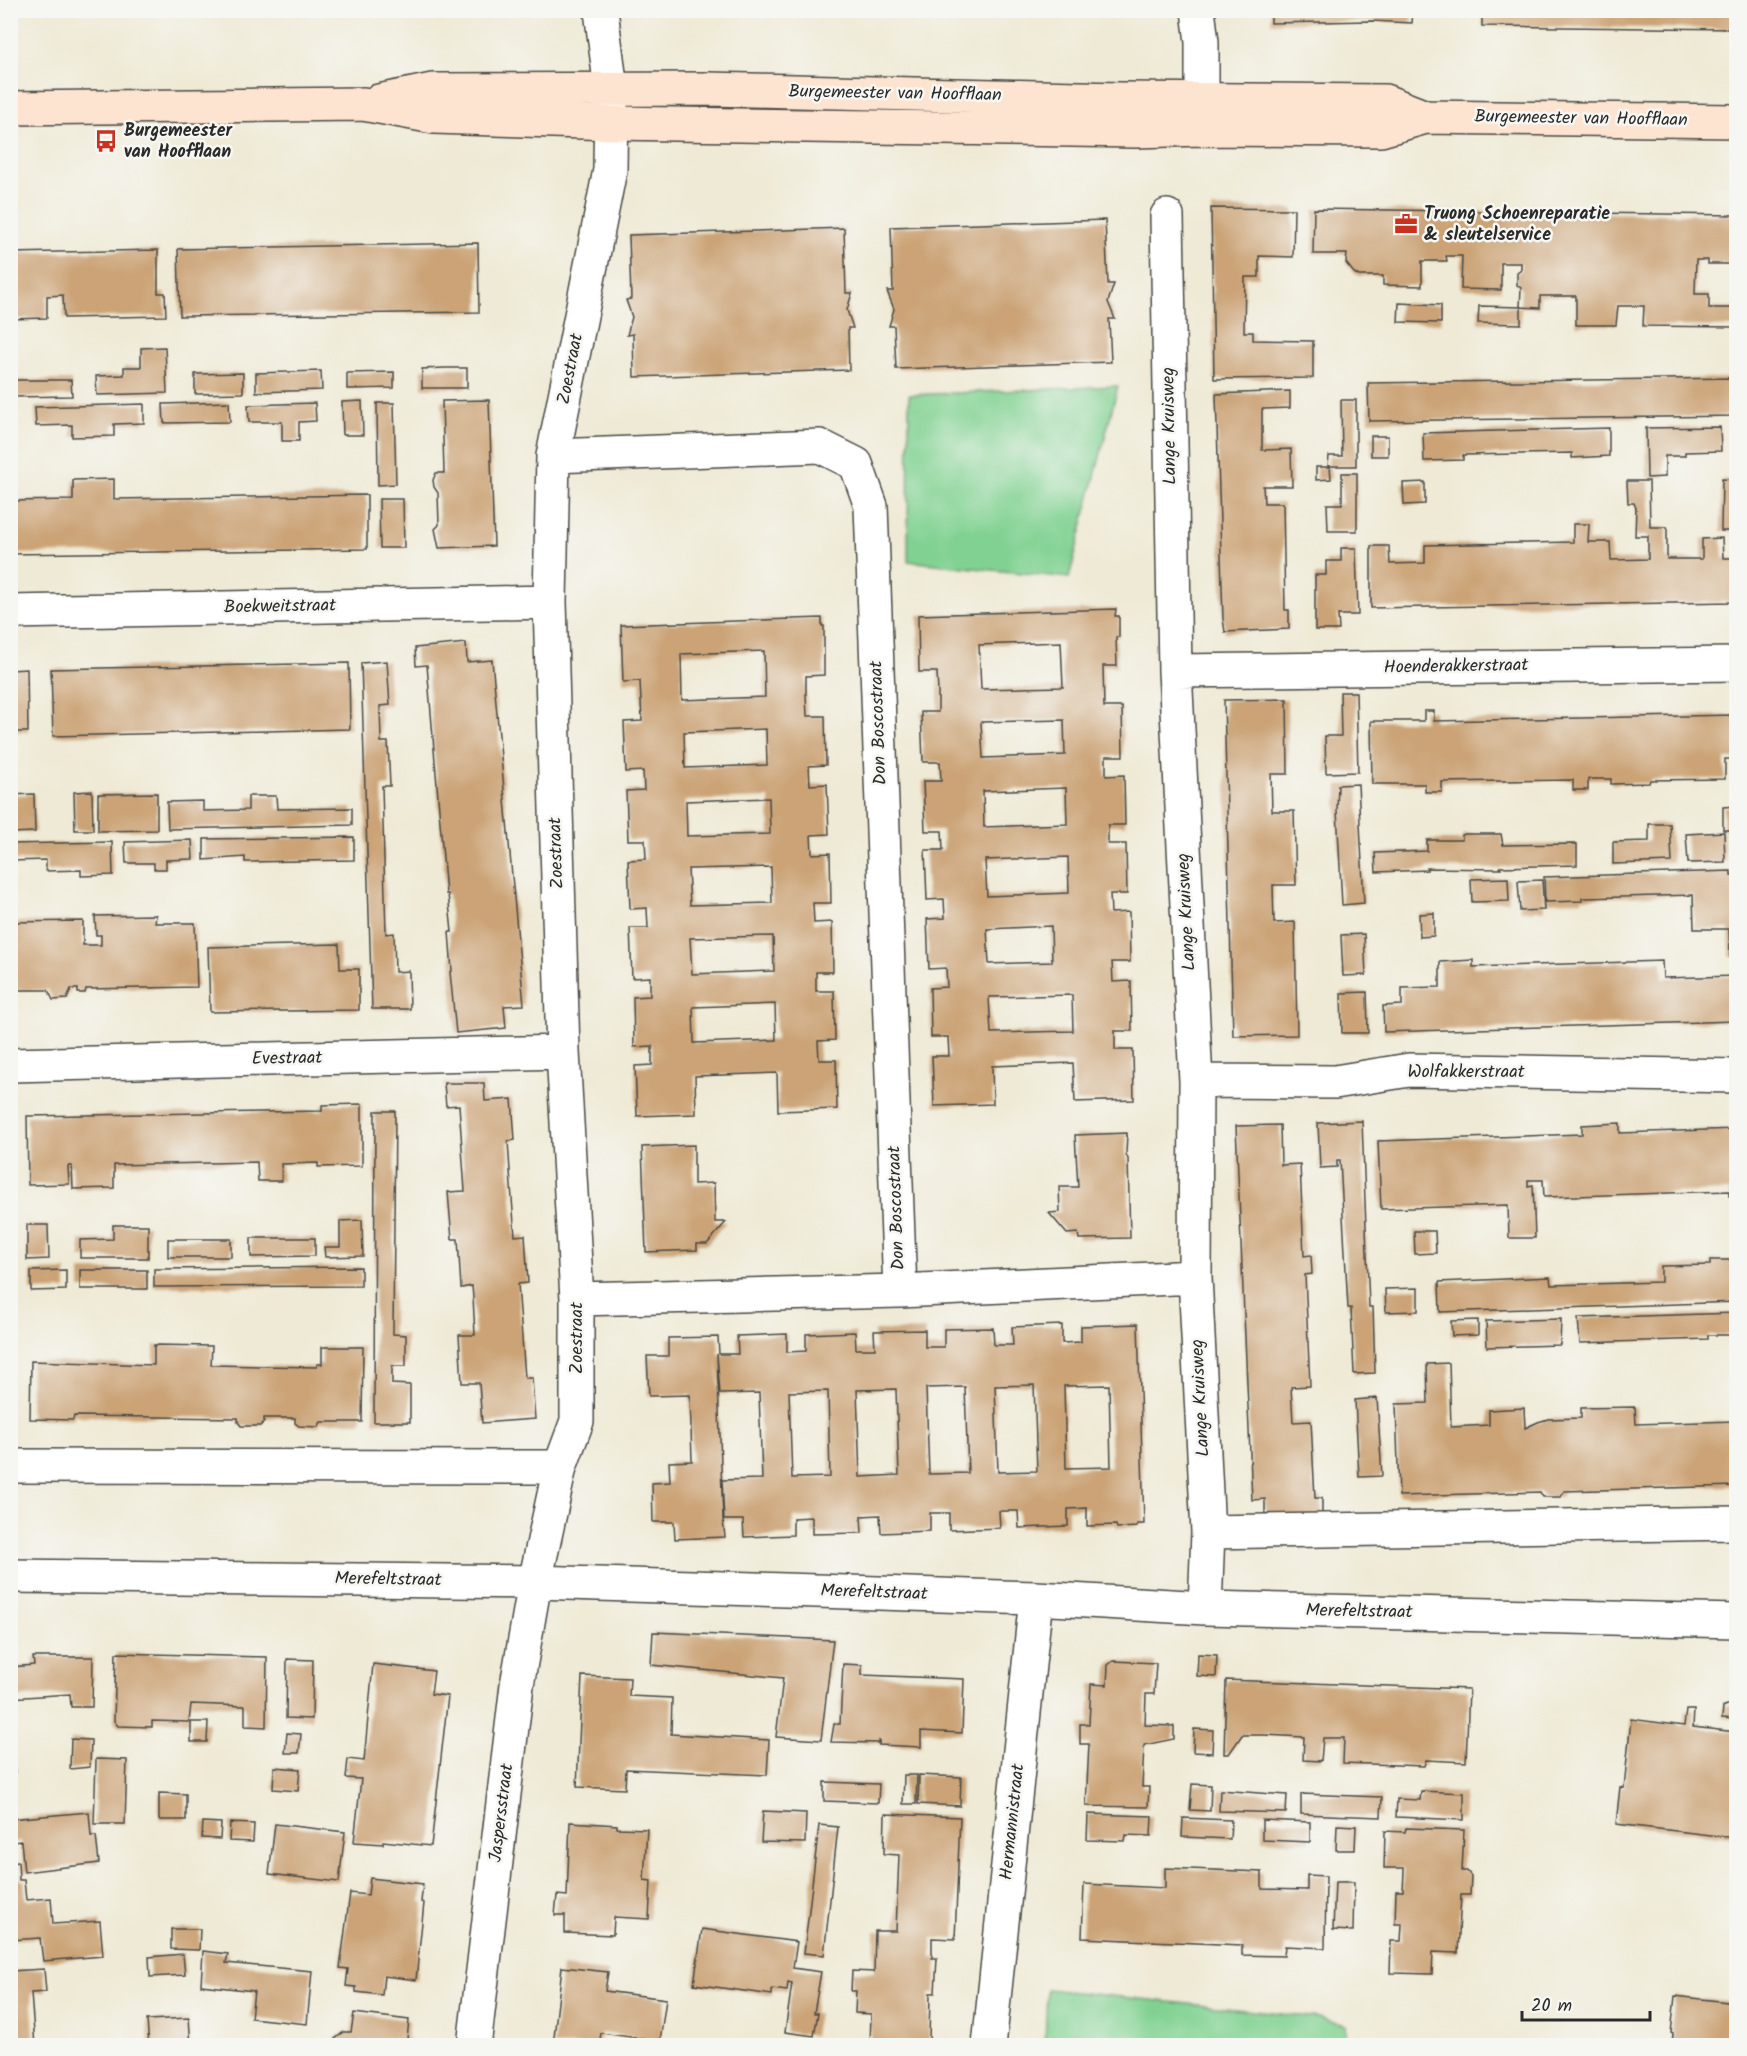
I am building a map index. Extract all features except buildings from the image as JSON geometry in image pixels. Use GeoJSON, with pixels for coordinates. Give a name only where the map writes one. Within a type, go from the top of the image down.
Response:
{"type":"FeatureCollection","features":[{"type":"Feature","properties":{"kind":"main road","name":"Burgemeester van Hoofflaan"},"geometry":{"type":"LineString","coordinates":[[10,108],[363,104],[433,90],[709,89],[1202,115],[1381,130],[1426,117],[1737,121]]}},
{"type":"Feature","properties":{"kind":"main road","name":"Burgemeester van Hoofflaan"},"geometry":{"type":"LineString","coordinates":[[363,104],[434,117],[612,123],[1136,132],[1202,115]]}},
{"type":"Feature","properties":{"kind":"street","name":"Zoestraat"},"geometry":{"type":"LineString","coordinates":[[535,1582],[560,1467],[577,1421],[577,1299],[563,1052],[550,602],[553,456],[610,170],[611,90],[600,10]]}},
{"type":"Feature","properties":{"kind":"street"},"geometry":{"type":"LineString","coordinates":[[1198,10],[1202,42],[1202,115]]}},
{"type":"Feature","properties":{"kind":"street","name":"Lange Kruisweg"},"geometry":{"type":"LineString","coordinates":[[1167,216],[1175,671],[1196,1081],[1195,1277],[1208,1532],[1205,1608]]}},
{"type":"Feature","properties":{"kind":"street","name":"Don Boscostraat"},"geometry":{"type":"LineString","coordinates":[[553,456],[820,446],[856,464],[872,506],[900,1291]]}},
{"type":"Feature","properties":{"kind":"street","name":"Boekweitstraat"},"geometry":{"type":"LineString","coordinates":[[10,612],[550,602]]}},
{"type":"Feature","properties":{"kind":"street","name":"Hoenderakkerstraat"},"geometry":{"type":"LineString","coordinates":[[1175,671],[1737,664]]}},
{"type":"Feature","properties":{"kind":"street","name":"Evestraat"},"geometry":{"type":"LineString","coordinates":[[10,1065],[563,1052]]}},
{"type":"Feature","properties":{"kind":"street","name":"Wolfakkerstraat"},"geometry":{"type":"LineString","coordinates":[[1196,1081],[1335,1082],[1409,1070],[1737,1077]]}},
{"type":"Feature","properties":{"kind":"street","name":"Don Boscostraat"},"geometry":{"type":"LineString","coordinates":[[577,1299],[900,1291],[1195,1277]]}},
{"type":"Feature","properties":{"kind":"street"},"geometry":{"type":"LineString","coordinates":[[10,1466],[560,1467]]}},
{"type":"Feature","properties":{"kind":"street"},"geometry":{"type":"LineString","coordinates":[[1208,1532],[1737,1523]]}},
{"type":"Feature","properties":{"kind":"street","name":"Merefeltstraat"},"geometry":{"type":"LineString","coordinates":[[10,1576],[535,1582],[1036,1598],[1205,1608],[1737,1621]]}},
{"type":"Feature","properties":{"kind":"street","name":"Jaspersstraat"},"geometry":{"type":"LineString","coordinates":[[474,2046],[517,1685],[535,1582]]}},
{"type":"Feature","properties":{"kind":"street","name":"Hermannistraat"},"geometry":{"type":"LineString","coordinates":[[989,2046],[1036,1598]]}},
{"type":"Feature","properties":{"kind":"green space"},"geometry":{"type":"Polygon","coordinates":[[[1118,386],[1069,578],[908,561],[909,395],[1118,386]]]}},
{"type":"Feature","properties":{"kind":"green space"},"geometry":{"type":"Polygon","coordinates":[[[1047,1989],[1320,2018],[1345,2025],[1348,2045],[1045,2045],[1047,1989]]]}},
{"type":"Feature","properties":{"kind":"place","name":"Burgemeester van Hoofflaan"},"geometry":{"type":"Point","coordinates":[106,141]}},
{"type":"Feature","properties":{"kind":"place","name":"Truong Schoenreparatie & sleutelservice"},"geometry":{"type":"Point","coordinates":[1406,224]}}]}
